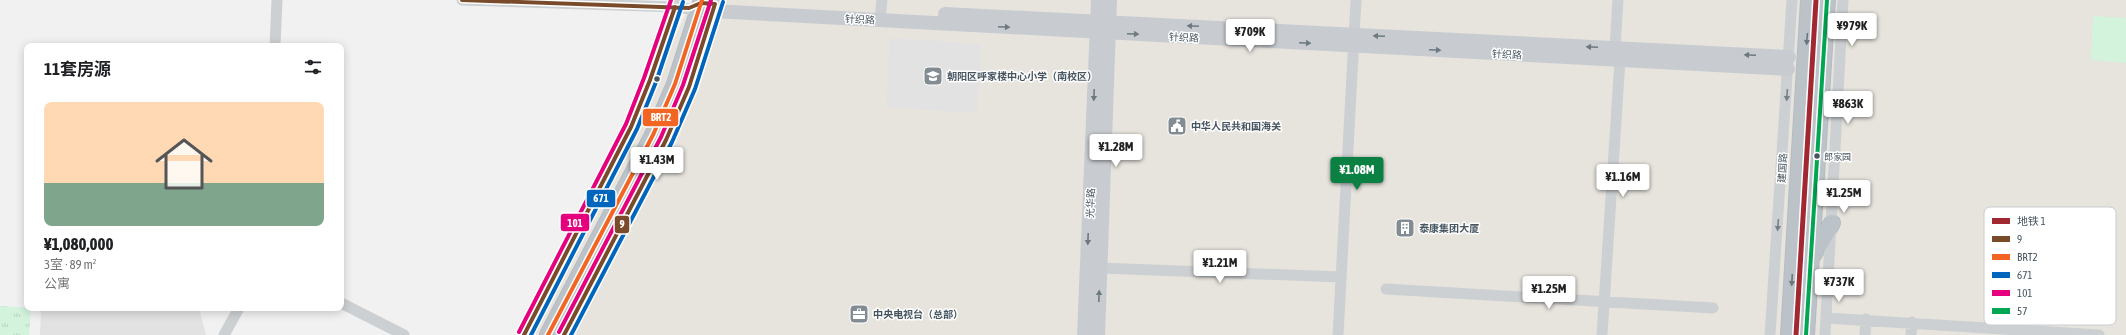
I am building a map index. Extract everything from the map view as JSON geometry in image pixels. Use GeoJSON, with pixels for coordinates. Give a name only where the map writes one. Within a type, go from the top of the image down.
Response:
{"type":"FeatureCollection","features":[{"type":"Feature","properties":{"kind":"highway","name":"建国路"},"geometry":{"type":"LineString","coordinates":[[1789,335],[1809,0]]}},
{"type":"Feature","properties":{"kind":"highway"},"geometry":{"type":"LineString","coordinates":[[1806,335],[1827,0]]}},
{"type":"Feature","properties":{"kind":"highway"},"geometry":{"type":"LineString","coordinates":[[538,335],[645,132],[698,4]]}},
{"type":"Feature","properties":{"kind":"highway"},"geometry":{"type":"LineString","coordinates":[[548,335],[653,135],[675,84],[698,4]]}},
{"type":"Feature","properties":{"kind":"highway"},"geometry":{"type":"LineString","coordinates":[[1810,260],[1832,223]]}},
{"type":"Feature","properties":{"kind":"main road","name":"光华路"},"geometry":{"type":"LineString","coordinates":[[1098,0],[1103,27],[1098,335]]}},
{"type":"Feature","properties":{"kind":"main road","name":"光华路"},"geometry":{"type":"LineString","coordinates":[[1084,335],[1103,27],[1110,0]]}},
{"type":"Feature","properties":{"kind":"main road","name":"针织路"},"geometry":{"type":"LineString","coordinates":[[698,4],[881,11],[1103,27],[1789,63]]}},
{"type":"Feature","properties":{"kind":"street"},"geometry":{"type":"LineString","coordinates":[[275,43],[277,0]]}},
{"type":"Feature","properties":{"kind":"street"},"geometry":{"type":"LineString","coordinates":[[462,0],[698,4]]}},
{"type":"Feature","properties":{"kind":"street"},"geometry":{"type":"LineString","coordinates":[[1338,335],[1356,0]]}},
{"type":"Feature","properties":{"kind":"street"},"geometry":{"type":"LineString","coordinates":[[1602,335],[1618,54],[1618,0]]}},
{"type":"Feature","properties":{"kind":"street","name":"建国路"},"geometry":{"type":"LineString","coordinates":[[1770,335],[1792,0]]}},
{"type":"Feature","properties":{"kind":"street"},"geometry":{"type":"LineString","coordinates":[[1825,335],[1844,0]]}},
{"type":"Feature","properties":{"kind":"street"},"geometry":{"type":"LineString","coordinates":[[524,335],[631,127],[650,80],[698,4]]}},
{"type":"Feature","properties":{"kind":"street"},"geometry":{"type":"LineString","coordinates":[[564,335],[666,140],[689,87],[698,4]]}},
{"type":"Feature","properties":{"kind":"street"},"geometry":{"type":"LineString","coordinates":[[1100,268],[1341,277]]}},
{"type":"Feature","properties":{"kind":"street"},"geometry":{"type":"LineString","coordinates":[[1386,289],[1713,308]]}},
{"type":"Feature","properties":{"kind":"street"},"geometry":{"type":"LineString","coordinates":[[344,305],[404,335]]}},
{"type":"Feature","properties":{"kind":"street"},"geometry":{"type":"LineString","coordinates":[[224,335],[237,311]]}},
{"type":"Feature","properties":{"kind":"street"},"geometry":{"type":"LineString","coordinates":[[1826,318],[1912,322],[2099,335]]}},
{"type":"Feature","properties":{"kind":"street"},"geometry":{"type":"LineString","coordinates":[[1865,335],[1866,320]]}},
{"type":"Feature","properties":{"kind":"street"},"geometry":{"type":"LineString","coordinates":[[1911,335],[1912,322]]}},
{"type":"Feature","properties":{"kind":"shaded area"},"geometry":{"type":"Polygon","coordinates":[[[692,0],[2126,0],[2126,335],[529,335],[646,99],[692,0]]]}},
{"type":"Feature","properties":{"kind":"shaded area","name":"朝阳区呼家楼中心小学（南校区）"},"geometry":{"type":"Polygon","coordinates":[[[890,38],[981,44],[977,113],[886,107],[890,38]]]}},
{"type":"Feature","properties":{"kind":"shaded area"},"geometry":{"type":"Polygon","coordinates":[[[41,311],[200,311],[206,335],[40,335],[41,311]]]}},
{"type":"Feature","properties":{"kind":"green space"},"geometry":{"type":"Polygon","coordinates":[[[2093,16],[2126,18],[2126,63],[2091,60],[2093,16]]]}},
{"type":"Feature","properties":{"kind":"green space"},"geometry":{"type":"Polygon","coordinates":[[[0,306],[24,308],[24,311],[31,311],[29,335],[0,335],[0,306]]]}},
{"type":"Feature","properties":{"kind":"metro line","name":"1"},"geometry":{"type":"LineString","coordinates":[[1796,335],[1816,0]]}},
{"type":"Feature","properties":{"kind":"transit line","name":"9"},"geometry":{"type":"LineString","coordinates":[[462,0],[689,8],[701,3],[715,4],[689,87],[666,140],[564,335]]}},
{"type":"Feature","properties":{"kind":"transit line","name":"101"},"geometry":{"type":"LineString","coordinates":[[519,332],[626,124],[644,78],[671,0]]}},
{"type":"Feature","properties":{"kind":"transit line","name":"BRT2"},"geometry":{"type":"LineString","coordinates":[[548,335],[653,135],[675,84],[702,0]]}},
{"type":"Feature","properties":{"kind":"transit line","name":"101"},"geometry":{"type":"LineString","coordinates":[[559,332],[661,137],[683,85],[711,0]]}},
{"type":"Feature","properties":{"kind":"transit line","name":"57"},"geometry":{"type":"LineString","coordinates":[[1806,335],[1827,0]]}},
{"type":"Feature","properties":{"kind":"transit line","name":"671"},"geometry":{"type":"LineString","coordinates":[[531,335],[637,129],[656,82],[683,2]]}},
{"type":"Feature","properties":{"kind":"transit line","name":"671"},"geometry":{"type":"LineString","coordinates":[[571,335],[672,142],[695,89],[723,2]]}},
{"type":"Feature","properties":{"kind":"transit line","name":"9"},"geometry":{"type":"LineString","coordinates":[[524,335],[631,127],[650,80],[675,7]]}},
{"type":"Feature","properties":{"kind":"place","name":"朝阳区呼家楼中心小学（南校区）"},"geometry":{"type":"Point","coordinates":[933,76]}},
{"type":"Feature","properties":{"kind":"place","name":"中华人民共和国海关"},"geometry":{"type":"Point","coordinates":[1177,126]}},
{"type":"Feature","properties":{"kind":"place","name":"郎家园"},"geometry":{"type":"Point","coordinates":[1817,156]}},
{"type":"Feature","properties":{"kind":"place","name":"泰康集团大厦"},"geometry":{"type":"Point","coordinates":[1405,228]}},
{"type":"Feature","properties":{"kind":"place","name":"中央电视台（总部）"},"geometry":{"type":"Point","coordinates":[859,314]}}]}
